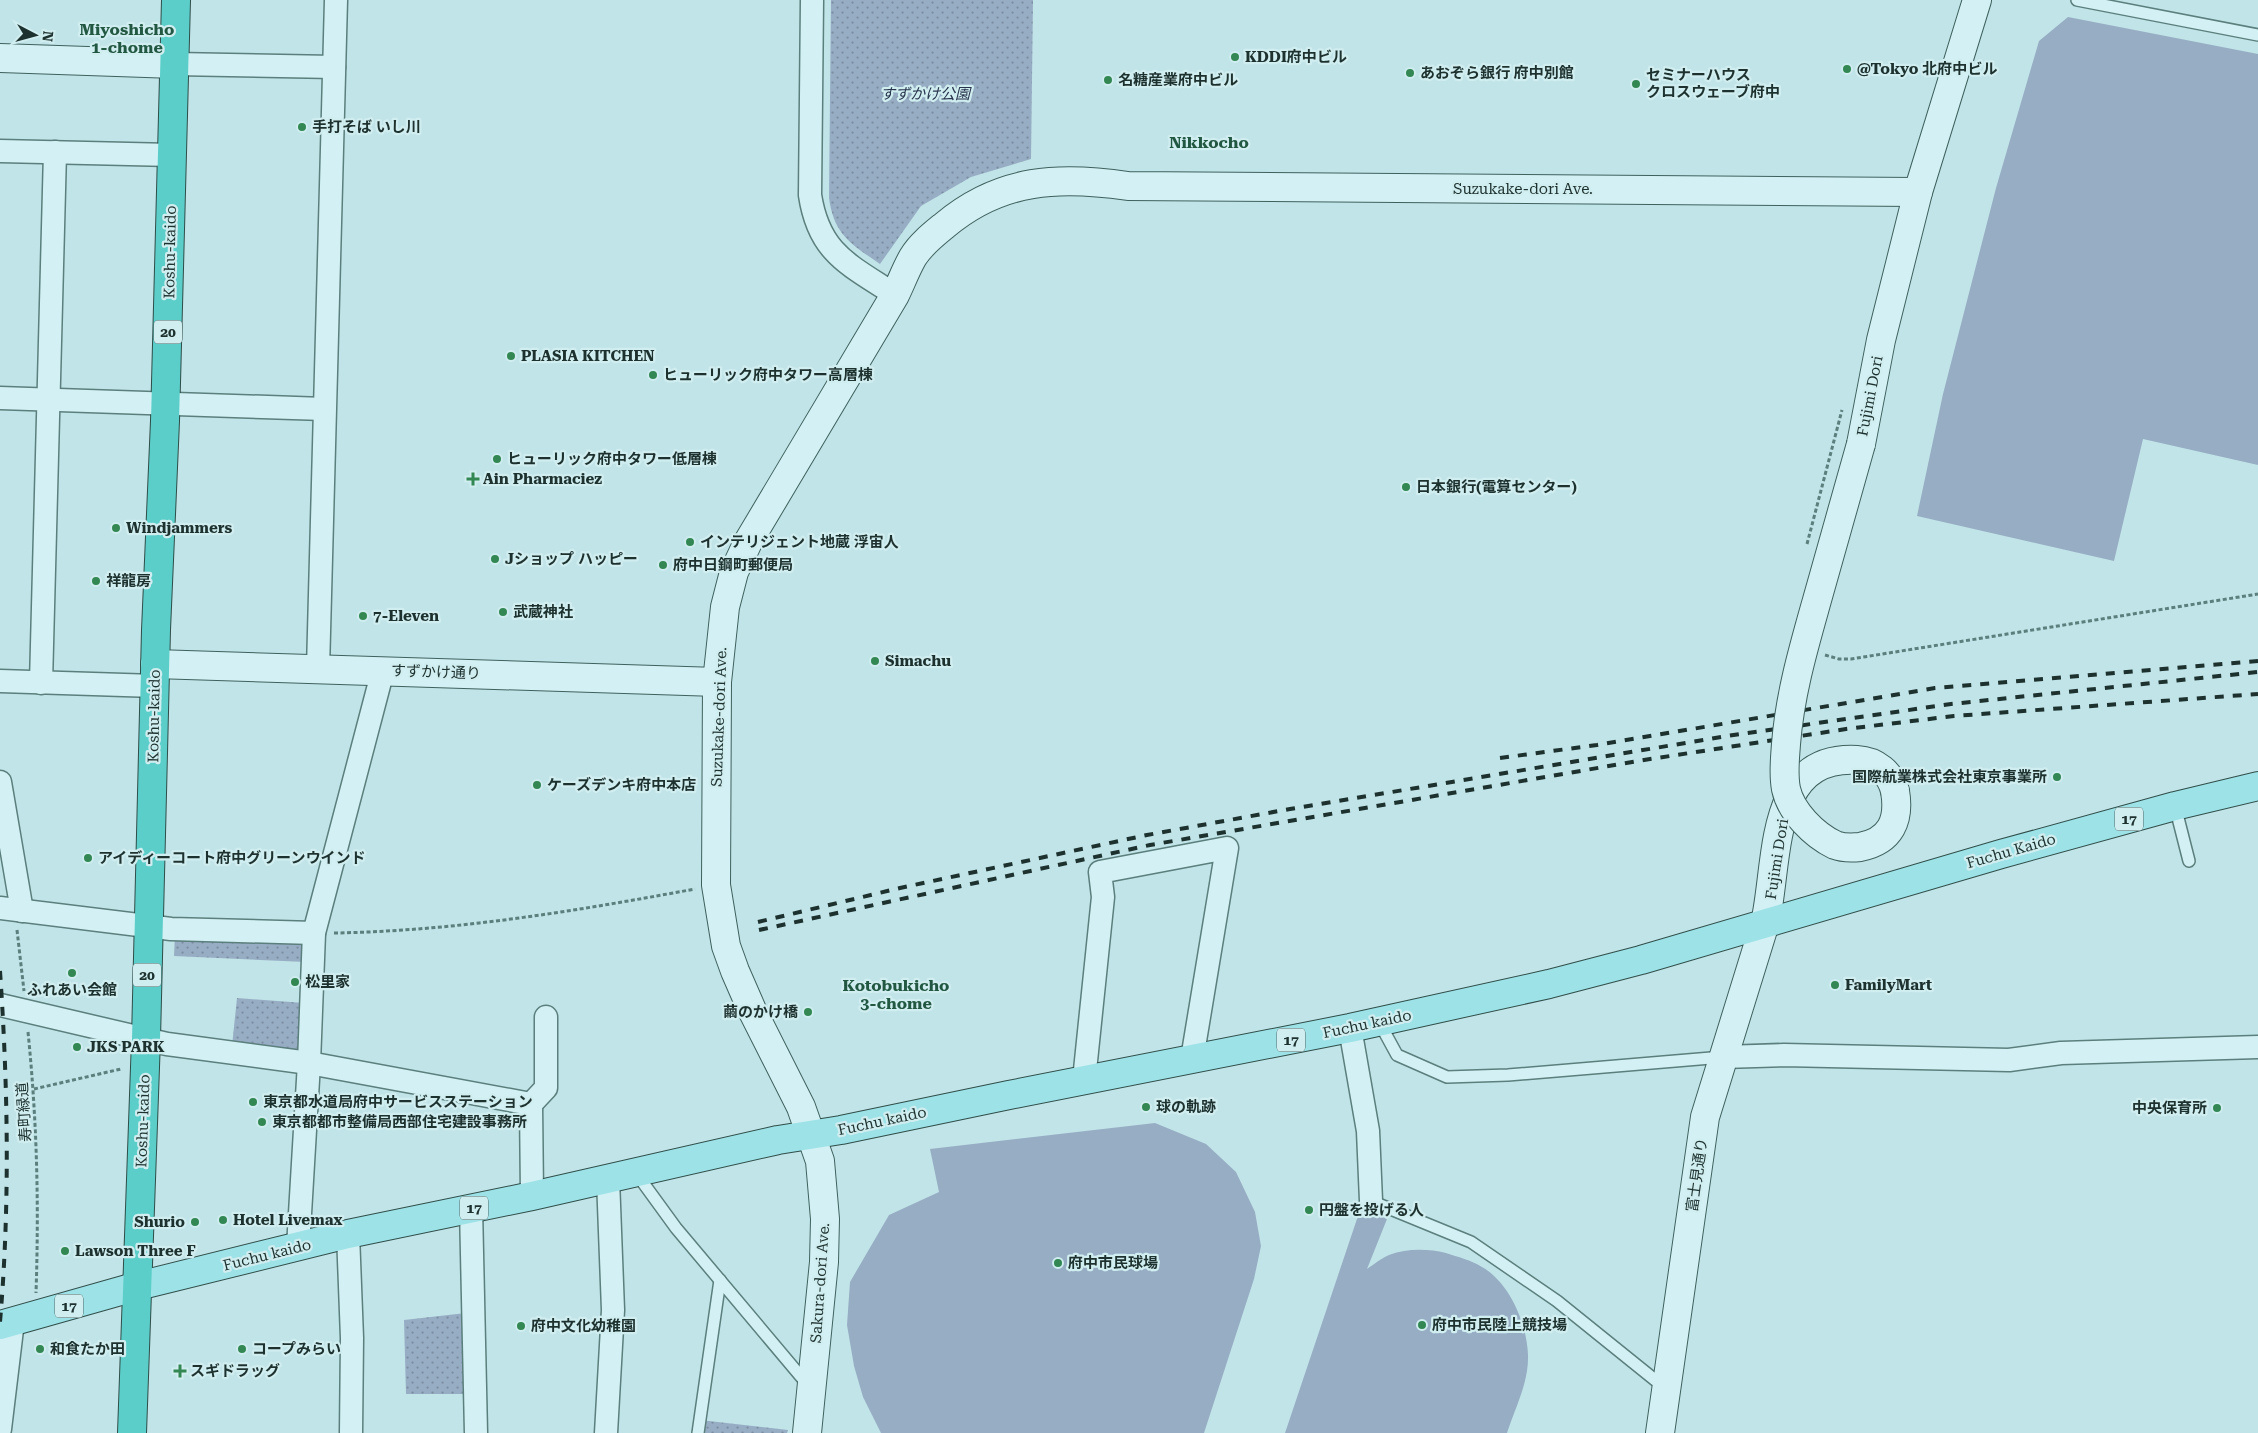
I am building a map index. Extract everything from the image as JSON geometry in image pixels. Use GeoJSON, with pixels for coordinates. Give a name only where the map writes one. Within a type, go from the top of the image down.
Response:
{"type":"FeatureCollection","features":[{"type":"Feature","properties":{"kind":"highway","name":"Koshu-kaido"},"geometry":{"type":"LineString","coordinates":[[132,1433],[146,1039],[155,675],[166,403],[176,0]]}},
{"type":"Feature","properties":{"kind":"main road","name":"Fuchu Kaido"},"geometry":{"type":"LineString","coordinates":[[1765,923],[2001,854],[2175,806],[2258,786]]}},
{"type":"Feature","properties":{"kind":"main road","name":"Fuchu kaido"},"geometry":{"type":"LineString","coordinates":[[6,1323],[138,1286],[348,1234],[532,1196],[778,1140],[1350,1028],[1549,984],[1641,960],[1765,923]]}},
{"type":"Feature","properties":{"kind":"street"},"geometry":{"type":"LineString","coordinates":[[318,669],[336,0]]}},
{"type":"Feature","properties":{"kind":"street"},"geometry":{"type":"LineString","coordinates":[[812,0],[810,195],[812,212],[820,234],[831,250],[844,261],[895,295]]}},
{"type":"Feature","properties":{"kind":"street","name":"Fujimi Dori"},"geometry":{"type":"LineString","coordinates":[[1765,923],[1770,901],[1776,842],[1788,797],[1796,784],[1810,772],[1824,765],[1842,760],[1858,760],[1873,763],[1882,769],[1893,782],[1898,808],[1894,822],[1888,832],[1878,842],[1851,848],[1836,845],[1821,836],[1804,822],[1786,791],[1784,770],[1788,723],[1795,677],[1861,444],[1881,340],[1918,192],[1976,0]]}},
{"type":"Feature","properties":{"kind":"street"},"geometry":{"type":"LineString","coordinates":[[0,58],[334,67]]}},
{"type":"Feature","properties":{"kind":"street"},"geometry":{"type":"LineString","coordinates":[[0,151],[172,155]]}},
{"type":"Feature","properties":{"kind":"street"},"geometry":{"type":"LineString","coordinates":[[41,683],[55,152]]}},
{"type":"Feature","properties":{"kind":"street","name":"Suzukake-dori Ave."},"geometry":{"type":"LineString","coordinates":[[811,1135],[801,1107],[752,1010],[729,954],[722,928],[716,885],[717,682],[725,607],[738,565],[748,542],[895,295],[913,257],[924,244],[951,220],[985,199],[1025,185],[1046,181],[1086,180],[1128,186],[1918,192]]}},
{"type":"Feature","properties":{"kind":"street"},"geometry":{"type":"LineString","coordinates":[[0,398],[324,409]]}},
{"type":"Feature","properties":{"kind":"street","name":"すずかけ通り"},"geometry":{"type":"LineString","coordinates":[[155,675],[318,669],[717,682]]}},
{"type":"Feature","properties":{"kind":"street"},"geometry":{"type":"LineString","coordinates":[[298,1247],[309,1063],[314,933],[383,670]]}},
{"type":"Feature","properties":{"kind":"street"},"geometry":{"type":"LineString","coordinates":[[0,681],[41,683],[155,675]]}},
{"type":"Feature","properties":{"kind":"street"},"geometry":{"type":"LineString","coordinates":[[0,782],[19,919]]}},
{"type":"Feature","properties":{"kind":"street"},"geometry":{"type":"LineString","coordinates":[[1084,1080],[1103,897],[1100,872],[1227,848],[1192,1059]]}},
{"type":"Feature","properties":{"kind":"street"},"geometry":{"type":"LineString","coordinates":[[0,908],[19,919],[255,932],[314,933]]}},
{"type":"Feature","properties":{"kind":"street","name":"富士見通り"},"geometry":{"type":"LineString","coordinates":[[1660,1433],[1706,1116],[1765,923]]}},
{"type":"Feature","properties":{"kind":"street"},"geometry":{"type":"LineString","coordinates":[[0,1004],[167,1044],[309,1063],[531,1104]]}},
{"type":"Feature","properties":{"kind":"street"},"geometry":{"type":"LineString","coordinates":[[532,1196],[531,1104],[546,1088],[546,1017]]}},
{"type":"Feature","properties":{"kind":"street"},"geometry":{"type":"LineString","coordinates":[[1350,1028],[1368,1132],[1371,1201]]}},
{"type":"Feature","properties":{"kind":"street"},"geometry":{"type":"LineString","coordinates":[[1723,1057],[1784,1055],[2009,1060],[2061,1052],[2258,1047]]}},
{"type":"Feature","properties":{"kind":"street","name":"Sakura-dori Ave."},"geometry":{"type":"LineString","coordinates":[[807,1433],[824,1262],[825,1219],[820,1160],[811,1135]]}},
{"type":"Feature","properties":{"kind":"street"},"geometry":{"type":"LineString","coordinates":[[606,1433],[614,1310],[608,1179]]}},
{"type":"Feature","properties":{"kind":"street"},"geometry":{"type":"LineString","coordinates":[[471,1208],[476,1433]]}},
{"type":"Feature","properties":{"kind":"street"},"geometry":{"type":"LineString","coordinates":[[348,1234],[352,1338],[351,1433]]}},
{"type":"Feature","properties":{"kind":"street"},"geometry":{"type":"LineString","coordinates":[[0,1430],[6,1323]]}},
{"type":"Feature","properties":{"kind":"lane"},"geometry":{"type":"LineString","coordinates":[[2077,0],[2258,35]]}},
{"type":"Feature","properties":{"kind":"lane"},"geometry":{"type":"LineString","coordinates":[[2175,806],[2189,861]]}},
{"type":"Feature","properties":{"kind":"lane"},"geometry":{"type":"LineString","coordinates":[[1379,1022],[1398,1055],[1447,1077],[1508,1075],[1723,1057]]}},
{"type":"Feature","properties":{"kind":"lane"},"geometry":{"type":"LineString","coordinates":[[636,1173],[676,1228],[811,1389]]}},
{"type":"Feature","properties":{"kind":"lane"},"geometry":{"type":"LineString","coordinates":[[1371,1201],[1472,1242],[1557,1301],[1666,1389]]}},
{"type":"Feature","properties":{"kind":"lane"},"geometry":{"type":"LineString","coordinates":[[698,1433],[720,1280]]}},
{"type":"Feature","properties":{"kind":"path"},"geometry":{"type":"LineString","coordinates":[[1806,548],[1844,403]]}},
{"type":"Feature","properties":{"kind":"path"},"geometry":{"type":"LineString","coordinates":[[1822,654],[1839,659],[1851,659],[2258,594]]}},
{"type":"Feature","properties":{"kind":"path"},"geometry":{"type":"LineString","coordinates":[[314,933],[384,932],[445,928],[563,913],[695,889]]}},
{"type":"Feature","properties":{"kind":"path","name":"寿町緑道"},"geometry":{"type":"LineString","coordinates":[[19,919],[34,1089],[39,1177],[36,1296]]}},
{"type":"Feature","properties":{"kind":"path"},"geometry":{"type":"LineString","coordinates":[[34,1089],[121,1069]]}},
{"type":"Feature","properties":{"kind":"green space","name":"すずかけ公園"},"geometry":{"type":"Polygon","coordinates":[[[831,0],[1033,0],[1031,159],[971,177],[921,206],[880,264],[852,244],[840,230],[831,211],[829,198],[831,0]]]}},
{"type":"Feature","properties":{"kind":"green space"},"geometry":{"type":"Polygon","coordinates":[[[2068,17],[2258,54],[2258,465],[2143,439],[2114,561],[1917,516],[1943,394],[1996,188],[2039,41],[2068,17]]]}},
{"type":"Feature","properties":{"kind":"green space"},"geometry":{"type":"Polygon","coordinates":[[[175,934],[307,939],[306,962],[174,956],[175,934]]]}},
{"type":"Feature","properties":{"kind":"green space"},"geometry":{"type":"Polygon","coordinates":[[[237,998],[304,1003],[301,1050],[295,1056],[232,1046],[237,998]]]}},
{"type":"Feature","properties":{"kind":"green space","name":"府中市民球場"},"geometry":{"type":"Polygon","coordinates":[[[1155,1123],[1206,1144],[1236,1172],[1255,1212],[1261,1246],[1254,1279],[1204,1433],[881,1433],[863,1397],[854,1366],[847,1325],[850,1282],[889,1215],[939,1192],[930,1149],[1155,1123]]]}},
{"type":"Feature","properties":{"kind":"green space","name":"府中市民陸上競技場"},"geometry":{"type":"Polygon","coordinates":[[[1361,1207],[1387,1219],[1367,1269],[1389,1255],[1403,1251],[1425,1250],[1446,1253],[1482,1267],[1501,1283],[1509,1294],[1524,1330],[1527,1343],[1528,1365],[1521,1395],[1507,1433],[1285,1433],[1361,1207]]]}},
{"type":"Feature","properties":{"kind":"green space"},"geometry":{"type":"Polygon","coordinates":[[[466,1313],[469,1394],[406,1394],[404,1320],[466,1313]]]}},
{"type":"Feature","properties":{"kind":"green space"},"geometry":{"type":"Polygon","coordinates":[[[700,1420],[788,1430],[787,1433],[698,1433],[700,1420]]]}},
{"type":"Feature","properties":{"kind":"railway"},"geometry":{"type":"LineString","coordinates":[[1500,758],[1597,745],[1935,688],[2258,661]]}},
{"type":"Feature","properties":{"kind":"railway"},"geometry":{"type":"LineString","coordinates":[[758,922],[900,888],[1147,835],[1290,809],[1727,736],[1951,704],[2258,672]]}},
{"type":"Feature","properties":{"kind":"railway"},"geometry":{"type":"LineString","coordinates":[[759,930],[1150,845],[1644,760],[1846,729],[1954,716],[2258,694]]}},
{"type":"Feature","properties":{"kind":"railway"},"geometry":{"type":"LineString","coordinates":[[0,971],[7,1146],[7,1190],[0,1322]]}},
{"type":"Feature","properties":{"kind":"place","name":"KDDI府中ビル"},"geometry":{"type":"Point","coordinates":[1235,57]}},
{"type":"Feature","properties":{"kind":"place","name":"@Tokyo 北府中ビル"},"geometry":{"type":"Point","coordinates":[1847,69]}},
{"type":"Feature","properties":{"kind":"place","name":"あおぞら銀行 府中別館"},"geometry":{"type":"Point","coordinates":[1410,73]}},
{"type":"Feature","properties":{"kind":"place","name":"名糖産業府中ビル"},"geometry":{"type":"Point","coordinates":[1108,80]}},
{"type":"Feature","properties":{"kind":"place","name":"セミナーハウス クロスウェーブ府中"},"geometry":{"type":"Point","coordinates":[1636,84]}},
{"type":"Feature","properties":{"kind":"place","name":"手打そば いし川"},"geometry":{"type":"Point","coordinates":[302,127]}},
{"type":"Feature","properties":{"kind":"place","name":"PLASIA KITCHEN"},"geometry":{"type":"Point","coordinates":[511,356]}},
{"type":"Feature","properties":{"kind":"place","name":"ヒューリック府中タワー高層棟"},"geometry":{"type":"Point","coordinates":[653,375]}},
{"type":"Feature","properties":{"kind":"place","name":"ヒューリック府中タワー低層棟"},"geometry":{"type":"Point","coordinates":[497,459]}},
{"type":"Feature","properties":{"kind":"place","name":"Ain Pharmaciez"},"geometry":{"type":"Point","coordinates":[473,479]}},
{"type":"Feature","properties":{"kind":"place","name":"日本銀行(電算センター)"},"geometry":{"type":"Point","coordinates":[1406,487]}},
{"type":"Feature","properties":{"kind":"place","name":"Windjammers"},"geometry":{"type":"Point","coordinates":[116,528]}},
{"type":"Feature","properties":{"kind":"place","name":"インテリジェント地蔵 浮宙人"},"geometry":{"type":"Point","coordinates":[690,542]}},
{"type":"Feature","properties":{"kind":"place","name":"Jショップ ハッピー"},"geometry":{"type":"Point","coordinates":[495,559]}},
{"type":"Feature","properties":{"kind":"place","name":"府中日鋼町郵便局"},"geometry":{"type":"Point","coordinates":[663,565]}},
{"type":"Feature","properties":{"kind":"place","name":"祥龍房"},"geometry":{"type":"Point","coordinates":[96,581]}},
{"type":"Feature","properties":{"kind":"place","name":"武蔵神社"},"geometry":{"type":"Point","coordinates":[503,612]}},
{"type":"Feature","properties":{"kind":"place","name":"7-Eleven"},"geometry":{"type":"Point","coordinates":[363,616]}},
{"type":"Feature","properties":{"kind":"place","name":"Simachu"},"geometry":{"type":"Point","coordinates":[875,661]}},
{"type":"Feature","properties":{"kind":"place","name":"国際航業株式会社東京事業所"},"geometry":{"type":"Point","coordinates":[2057,777]}},
{"type":"Feature","properties":{"kind":"place","name":"ケーズデンキ府中本店"},"geometry":{"type":"Point","coordinates":[537,785]}},
{"type":"Feature","properties":{"kind":"place","name":"アイディーコート府中グリーンウインド"},"geometry":{"type":"Point","coordinates":[88,858]}},
{"type":"Feature","properties":{"kind":"place","name":"ふれあい会館"},"geometry":{"type":"Point","coordinates":[72,973]}},
{"type":"Feature","properties":{"kind":"place","name":"松里家"},"geometry":{"type":"Point","coordinates":[295,982]}},
{"type":"Feature","properties":{"kind":"place","name":"FamilyMart"},"geometry":{"type":"Point","coordinates":[1835,985]}},
{"type":"Feature","properties":{"kind":"place","name":"繭のかけ橋"},"geometry":{"type":"Point","coordinates":[808,1012]}},
{"type":"Feature","properties":{"kind":"place","name":"JKS PARK"},"geometry":{"type":"Point","coordinates":[77,1047]}},
{"type":"Feature","properties":{"kind":"place","name":"東京都水道局府中サービスステーション"},"geometry":{"type":"Point","coordinates":[253,1102]}},
{"type":"Feature","properties":{"kind":"place","name":"球の軌跡"},"geometry":{"type":"Point","coordinates":[1146,1107]}},
{"type":"Feature","properties":{"kind":"place","name":"中央保育所"},"geometry":{"type":"Point","coordinates":[2217,1108]}},
{"type":"Feature","properties":{"kind":"place","name":"東京都都市整備局西部住宅建設事務所"},"geometry":{"type":"Point","coordinates":[262,1122]}},
{"type":"Feature","properties":{"kind":"place","name":"円盤を投げる人"},"geometry":{"type":"Point","coordinates":[1309,1210]}},
{"type":"Feature","properties":{"kind":"place","name":"Hotel Livemax"},"geometry":{"type":"Point","coordinates":[223,1220]}},
{"type":"Feature","properties":{"kind":"place","name":"Shurio"},"geometry":{"type":"Point","coordinates":[195,1222]}},
{"type":"Feature","properties":{"kind":"place","name":"Lawson Three F"},"geometry":{"type":"Point","coordinates":[65,1251]}},
{"type":"Feature","properties":{"kind":"place","name":"府中市民球場"},"geometry":{"type":"Point","coordinates":[1058,1263]}},
{"type":"Feature","properties":{"kind":"place","name":"府中市民陸上競技場"},"geometry":{"type":"Point","coordinates":[1422,1325]}},
{"type":"Feature","properties":{"kind":"place","name":"府中文化幼稚園"},"geometry":{"type":"Point","coordinates":[521,1326]}},
{"type":"Feature","properties":{"kind":"place","name":"和食たか田"},"geometry":{"type":"Point","coordinates":[40,1349]}},
{"type":"Feature","properties":{"kind":"place","name":"コープみらい"},"geometry":{"type":"Point","coordinates":[242,1349]}},
{"type":"Feature","properties":{"kind":"place","name":"スギドラッグ"},"geometry":{"type":"Point","coordinates":[180,1371]}},
{"type":"Feature","properties":{"kind":"district","name":"Miyoshicho 1-chome"},"geometry":{"type":"Point","coordinates":[127,38]}},
{"type":"Feature","properties":{"kind":"district","name":"Nikkocho"},"geometry":{"type":"Point","coordinates":[1209,142]}},
{"type":"Feature","properties":{"kind":"district","name":"Kotobukicho 3-chome"},"geometry":{"type":"Point","coordinates":[896,994]}}]}
